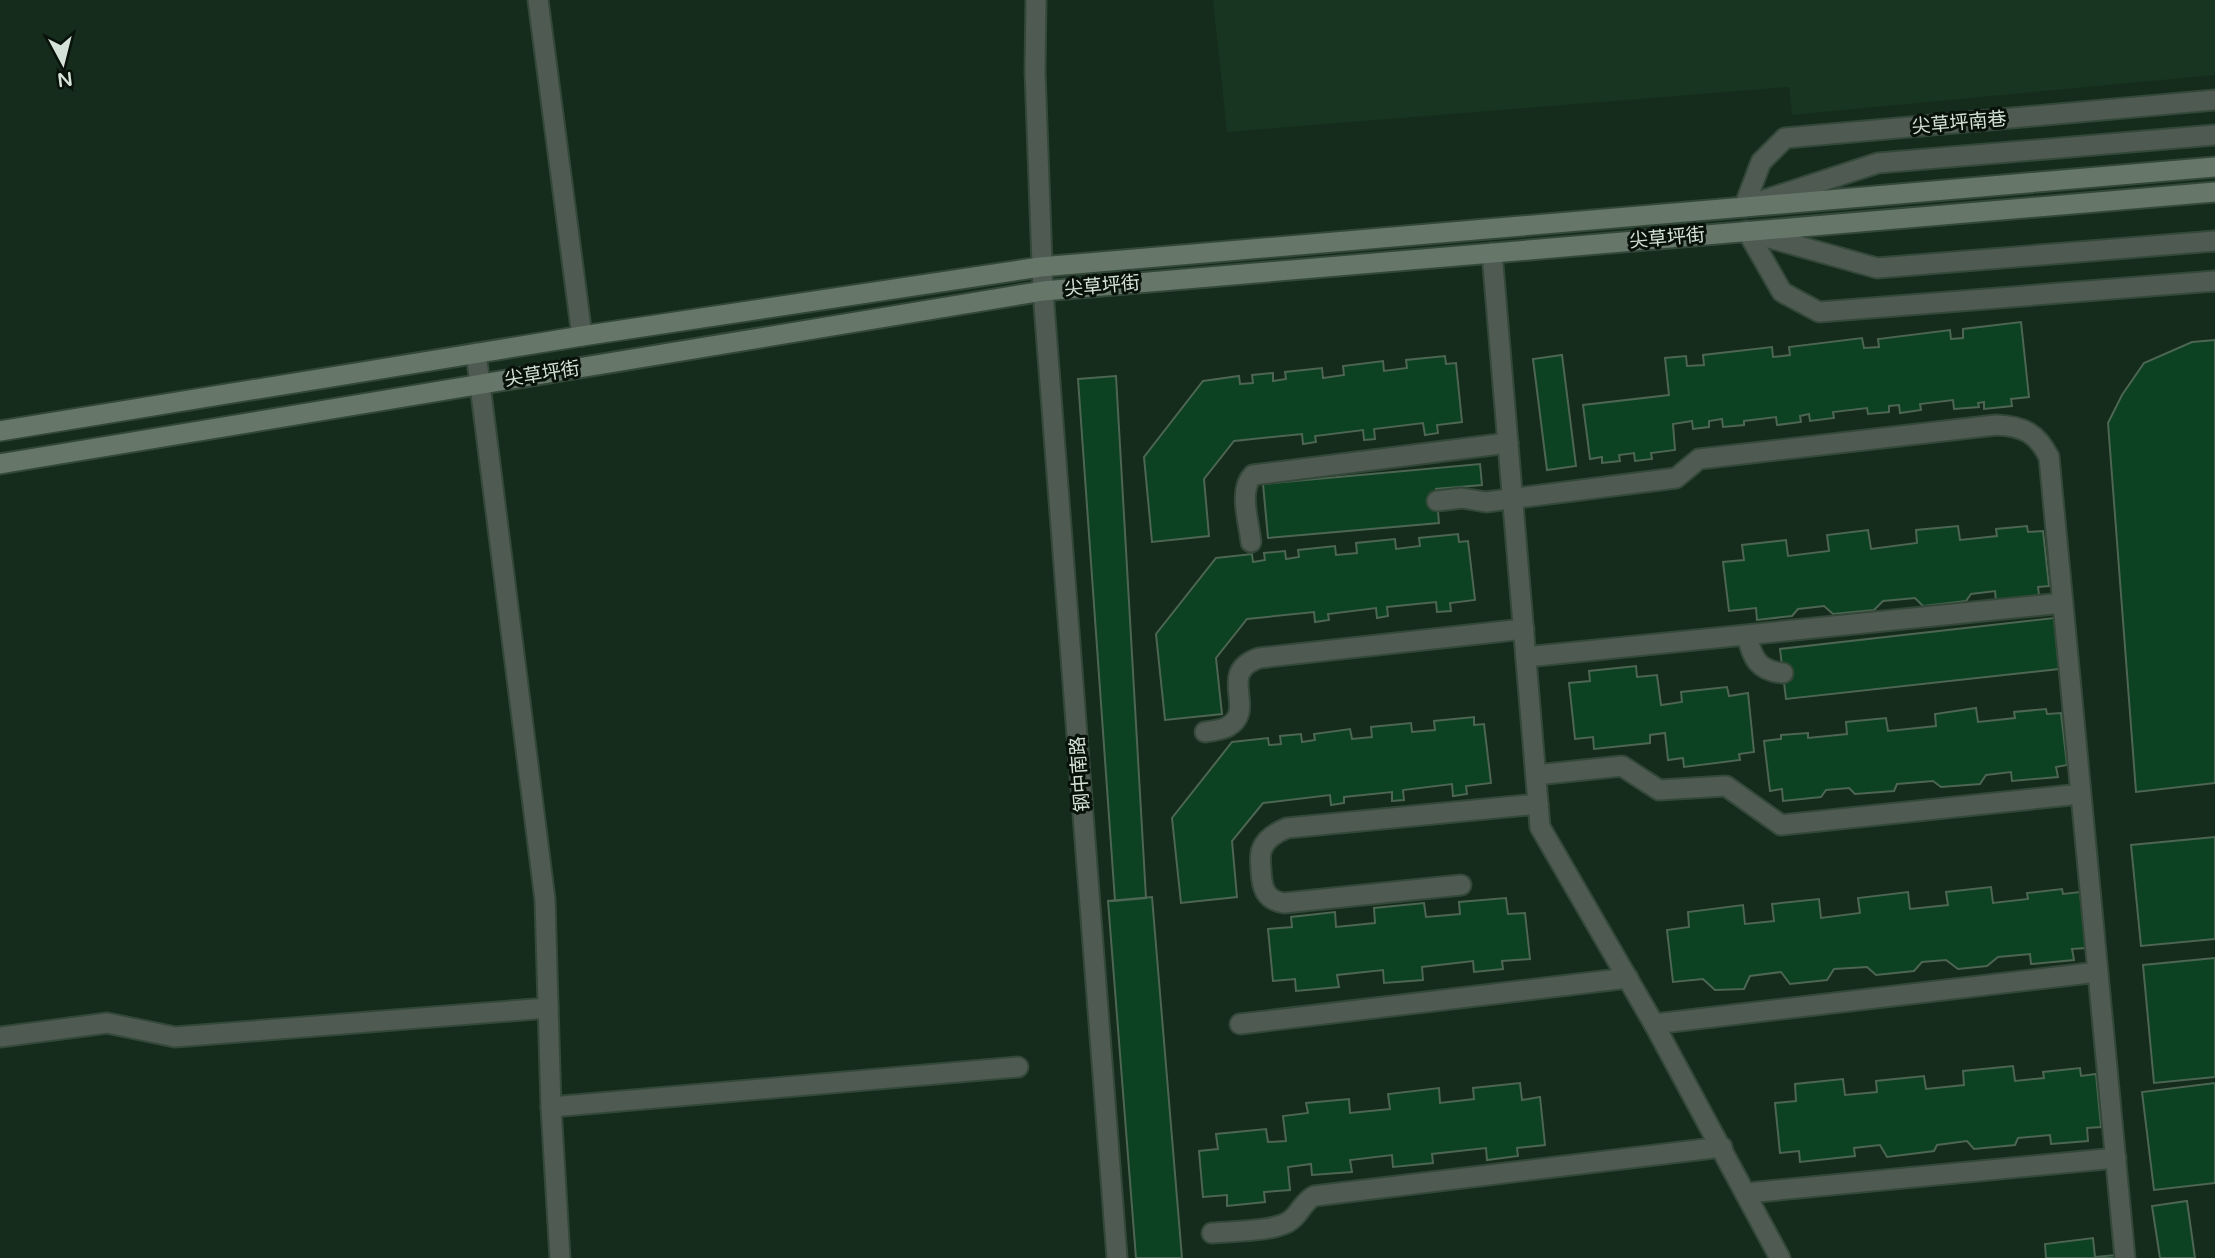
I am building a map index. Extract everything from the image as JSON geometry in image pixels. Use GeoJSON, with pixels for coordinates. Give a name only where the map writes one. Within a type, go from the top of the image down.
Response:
{"type":"FeatureCollection","features":[{"type":"Feature","properties":{"kind":"main road","name":"尖草坪街"},"geometry":{"type":"LineString","coordinates":[[0,431],[582,336],[1040,267],[2215,167]]}},
{"type":"Feature","properties":{"kind":"main road","name":"尖草坪街"},"geometry":{"type":"LineString","coordinates":[[0,464],[1043,290],[2215,192]]}},
{"type":"Feature","properties":{"kind":"street"},"geometry":{"type":"LineString","coordinates":[[538,0],[582,336]]}},
{"type":"Feature","properties":{"kind":"street","name":"钢中南路"},"geometry":{"type":"LineString","coordinates":[[1036,0],[1040,267],[1117,1258]]}},
{"type":"Feature","properties":{"kind":"street","name":"尖草坪南巷"},"geometry":{"type":"LineString","coordinates":[[1744,207],[1762,162],[1785,138],[2215,100]]}},
{"type":"Feature","properties":{"kind":"street"},"geometry":{"type":"LineString","coordinates":[[1744,207],[1878,163],[2215,135]]}},
{"type":"Feature","properties":{"kind":"street"},"geometry":{"type":"LineString","coordinates":[[1748,231],[1877,268],[2215,241]]}},
{"type":"Feature","properties":{"kind":"street"},"geometry":{"type":"LineString","coordinates":[[1748,231],[1782,292],[1819,312],[2215,281]]}},
{"type":"Feature","properties":{"kind":"street"},"geometry":{"type":"LineString","coordinates":[[1492,253],[1540,827],[1654,1024],[1780,1258]]}},
{"type":"Feature","properties":{"kind":"street"},"geometry":{"type":"LineString","coordinates":[[476,353],[545,900],[551,1107],[560,1258]]}},
{"type":"Feature","properties":{"kind":"street"},"geometry":{"type":"LineString","coordinates":[[1437,501],[1462,498],[1486,502],[1676,478],[1699,459],[1983,427],[2013,425],[2041,442],[2049,457],[2125,1258]]}},
{"type":"Feature","properties":{"kind":"street"},"geometry":{"type":"LineString","coordinates":[[1251,542],[1245,490],[1253,475],[1508,443]]}},
{"type":"Feature","properties":{"kind":"street"},"geometry":{"type":"LineString","coordinates":[[1526,657],[2063,603]]}},
{"type":"Feature","properties":{"kind":"street"},"geometry":{"type":"LineString","coordinates":[[1205,732],[1226,727],[1237,718],[1240,706],[1238,673],[1249,662],[1259,658],[1524,629]]}},
{"type":"Feature","properties":{"kind":"street"},"geometry":{"type":"LineString","coordinates":[[1747,635],[1754,657],[1761,666],[1770,672],[1783,673]]}},
{"type":"Feature","properties":{"kind":"street"},"geometry":{"type":"LineString","coordinates":[[1536,775],[1622,766],[1660,790],[1726,786],[1781,825],[2081,794]]}},
{"type":"Feature","properties":{"kind":"street"},"geometry":{"type":"LineString","coordinates":[[1461,885],[1278,902],[1265,893],[1262,886],[1260,857],[1262,847],[1269,839],[1287,828],[1538,804]]}},
{"type":"Feature","properties":{"kind":"street"},"geometry":{"type":"LineString","coordinates":[[1654,1024],[2098,972]]}},
{"type":"Feature","properties":{"kind":"street"},"geometry":{"type":"LineString","coordinates":[[1240,1024],[1628,978]]}},
{"type":"Feature","properties":{"kind":"street"},"geometry":{"type":"LineString","coordinates":[[0,1037],[107,1023],[175,1037],[548,1008]]}},
{"type":"Feature","properties":{"kind":"street"},"geometry":{"type":"LineString","coordinates":[[551,1107],[1018,1067]]}},
{"type":"Feature","properties":{"kind":"street"},"geometry":{"type":"LineString","coordinates":[[1212,1233],[1282,1226],[1293,1219],[1306,1200],[1314,1196],[1722,1147]]}},
{"type":"Feature","properties":{"kind":"street"},"geometry":{"type":"LineString","coordinates":[[1747,1193],[2116,1158]]}},
{"type":"Feature","properties":{"kind":"shaded area"},"geometry":{"type":"Polygon","coordinates":[[[1213,0],[2215,0],[2215,75],[1792,115],[1789,87],[1227,132],[1213,0]]]}},
{"type":"Feature","properties":{"kind":"building"},"geometry":{"type":"Polygon","coordinates":[[[2021,322],[2029,397],[2011,399],[2012,406],[1984,409],[1984,402],[1978,403],[1979,407],[1954,409],[1953,400],[1920,404],[1921,410],[1900,413],[1899,405],[1889,406],[1889,412],[1868,414],[1867,408],[1833,412],[1834,418],[1810,421],[1809,414],[1800,416],[1801,422],[1777,425],[1776,417],[1723,427],[1722,419],[1709,421],[1709,427],[1693,429],[1692,421],[1673,424],[1675,450],[1651,453],[1652,459],[1635,461],[1634,453],[1619,455],[1620,461],[1602,463],[1602,457],[1590,459],[1583,405],[1669,395],[1665,358],[1686,356],[1687,366],[1704,365],[1703,355],[1772,347],[1773,357],[1790,355],[1789,347],[1862,338],[1864,348],[1879,347],[1878,339],[1950,330],[1951,339],[1963,338],[1963,329],[2021,322]]]}},
{"type":"Feature","properties":{"kind":"building"},"geometry":{"type":"Polygon","coordinates":[[[2215,340],[2215,783],[2136,792],[2108,423],[2122,395],[2144,363],[2192,342],[2215,340]]]}},
{"type":"Feature","properties":{"kind":"building"},"geometry":{"type":"Polygon","coordinates":[[[1562,355],[1576,466],[1547,470],[1533,359],[1562,355]]]}},
{"type":"Feature","properties":{"kind":"building"},"geometry":{"type":"Polygon","coordinates":[[[1445,356],[1446,364],[1456,363],[1462,422],[1437,425],[1438,433],[1425,435],[1423,423],[1374,429],[1375,439],[1364,440],[1363,430],[1315,436],[1316,442],[1303,444],[1302,434],[1234,441],[1204,479],[1209,536],[1152,542],[1144,457],[1203,381],[1239,376],[1240,384],[1253,383],[1252,375],[1273,373],[1273,381],[1286,379],[1285,372],[1322,368],[1323,378],[1344,375],[1343,366],[1383,361],[1384,371],[1407,368],[1406,360],[1445,356]]]}},
{"type":"Feature","properties":{"kind":"building"},"geometry":{"type":"Polygon","coordinates":[[[1116,376],[1146,898],[1115,901],[1078,379],[1116,376]]]}},
{"type":"Feature","properties":{"kind":"building"},"geometry":{"type":"Polygon","coordinates":[[[1480,464],[1482,485],[1436,489],[1439,523],[1268,538],[1263,484],[1480,464]]]}},
{"type":"Feature","properties":{"kind":"building"},"geometry":{"type":"Polygon","coordinates":[[[1958,526],[1960,540],[1997,536],[1996,529],[2027,526],[2028,532],[2043,531],[2049,586],[2038,587],[2039,595],[1996,601],[1995,591],[1971,594],[1966,601],[1923,606],[1915,598],[1883,601],[1874,610],[1833,614],[1824,606],[1798,609],[1792,616],[1757,620],[1756,608],[1729,611],[1723,562],[1744,560],[1742,545],[1786,540],[1788,556],[1829,551],[1827,535],[1868,530],[1871,549],[1917,543],[1916,530],[1958,526]]]}},
{"type":"Feature","properties":{"kind":"building"},"geometry":{"type":"Polygon","coordinates":[[[1458,534],[1459,542],[1468,541],[1475,600],[1450,603],[1451,611],[1437,612],[1436,602],[1387,607],[1388,616],[1377,618],[1376,608],[1328,614],[1329,620],[1315,622],[1314,612],[1247,619],[1216,658],[1222,714],[1165,720],[1156,634],[1216,558],[1252,554],[1253,562],[1265,560],[1264,553],[1285,551],[1286,559],[1299,557],[1298,550],[1335,546],[1336,555],[1357,553],[1356,543],[1395,539],[1396,549],[1420,546],[1419,538],[1458,534]]]}},
{"type":"Feature","properties":{"kind":"building"},"geometry":{"type":"Polygon","coordinates":[[[2054,618],[2059,669],[1786,699],[1780,649],[2054,618]]]}},
{"type":"Feature","properties":{"kind":"building"},"geometry":{"type":"Polygon","coordinates":[[[1636,666],[1637,677],[1657,675],[1661,705],[1682,702],[1681,692],[1727,687],[1729,696],[1748,693],[1754,752],[1739,754],[1740,760],[1684,767],[1683,758],[1668,760],[1665,733],[1650,735],[1650,743],[1594,749],[1593,737],[1575,739],[1569,683],[1590,681],[1589,671],[1636,666]]]}},
{"type":"Feature","properties":{"kind":"building"},"geometry":{"type":"Polygon","coordinates":[[[1976,708],[1978,722],[2015,718],[2014,712],[2046,709],[2047,714],[2061,713],[2067,765],[2056,767],[2058,777],[2012,781],[2011,772],[1986,775],[1980,784],[1941,787],[1933,781],[1897,784],[1894,791],[1855,794],[1849,788],[1826,790],[1821,797],[1783,801],[1782,789],[1770,791],[1764,741],[1781,739],[1781,735],[1808,733],[1808,738],[1847,734],[1846,722],[1886,718],[1888,731],[1936,726],[1935,714],[1976,708]]]}},
{"type":"Feature","properties":{"kind":"building"},"geometry":{"type":"Polygon","coordinates":[[[1474,717],[1474,725],[1484,724],[1491,783],[1466,786],[1467,794],[1453,796],[1452,784],[1403,790],[1404,800],[1392,801],[1392,792],[1344,797],[1344,803],[1331,805],[1330,795],[1263,803],[1232,841],[1237,897],[1181,903],[1172,818],[1232,742],[1268,738],[1269,745],[1281,744],[1280,736],[1301,734],[1302,742],[1315,740],[1314,734],[1350,729],[1352,739],[1372,737],[1371,727],[1411,723],[1412,732],[1435,730],[1434,721],[1474,717]]]}},
{"type":"Feature","properties":{"kind":"building"},"geometry":{"type":"Polygon","coordinates":[[[2215,837],[2215,939],[2141,946],[2131,845],[2215,837]]]}},
{"type":"Feature","properties":{"kind":"building"},"geometry":{"type":"Polygon","coordinates":[[[1991,887],[1993,903],[2028,899],[2027,893],[2062,889],[2063,894],[2080,892],[2086,948],[2072,949],[2074,960],[2031,964],[2030,954],[1998,957],[1987,966],[1958,969],[1946,960],[1922,962],[1914,971],[1876,975],[1867,967],[1834,969],[1827,980],[1790,984],[1781,972],[1750,976],[1744,989],[1715,990],[1703,979],[1673,982],[1667,930],[1689,927],[1688,912],[1743,905],[1745,924],[1774,921],[1772,904],[1819,899],[1821,918],[1860,913],[1858,898],[1908,892],[1910,909],[1948,905],[1946,892],[1991,887]]]}},
{"type":"Feature","properties":{"kind":"building"},"geometry":{"type":"Polygon","coordinates":[[[1152,897],[1182,1258],[1136,1258],[1108,901],[1152,897]]]}},
{"type":"Feature","properties":{"kind":"building"},"geometry":{"type":"Polygon","coordinates":[[[1506,898],[1508,914],[1525,913],[1530,959],[1502,961],[1503,969],[1474,972],[1473,961],[1422,967],[1423,980],[1384,983],[1383,970],[1337,975],[1339,987],[1296,991],[1295,979],[1273,981],[1268,929],[1292,927],[1291,917],[1335,912],[1336,927],[1375,923],[1374,908],[1424,903],[1426,917],[1460,914],[1459,902],[1506,898]]]}},
{"type":"Feature","properties":{"kind":"building"},"geometry":{"type":"Polygon","coordinates":[[[2215,958],[2215,1077],[2154,1083],[2143,965],[2215,958]]]}},
{"type":"Feature","properties":{"kind":"building"},"geometry":{"type":"Polygon","coordinates":[[[2013,1066],[2015,1081],[2044,1078],[2043,1072],[2080,1068],[2081,1076],[2096,1074],[2101,1127],[2087,1128],[2088,1141],[2051,1144],[2050,1135],[2018,1138],[2015,1145],[1974,1149],[1967,1141],[1937,1145],[1934,1151],[1887,1157],[1880,1145],[1854,1148],[1855,1156],[1800,1162],[1799,1151],[1780,1153],[1775,1103],[1796,1101],[1795,1084],[1843,1079],[1845,1095],[1877,1092],[1876,1081],[1924,1076],[1926,1089],[1964,1085],[1963,1071],[2013,1066]]]}},
{"type":"Feature","properties":{"kind":"building"},"geometry":{"type":"Polygon","coordinates":[[[1520,1083],[1522,1100],[1540,1097],[1545,1145],[1517,1148],[1518,1156],[1487,1160],[1486,1148],[1432,1154],[1433,1163],[1393,1167],[1392,1155],[1350,1160],[1352,1172],[1312,1175],[1311,1164],[1288,1167],[1290,1190],[1264,1192],[1265,1202],[1227,1206],[1227,1195],[1203,1197],[1199,1151],[1218,1149],[1216,1134],[1266,1129],[1268,1142],[1286,1141],[1283,1116],[1308,1113],[1306,1103],[1349,1099],[1350,1113],[1390,1109],[1388,1094],[1439,1088],[1440,1103],[1474,1099],[1473,1088],[1520,1083]]]}},
{"type":"Feature","properties":{"kind":"building"},"geometry":{"type":"Polygon","coordinates":[[[2215,1083],[2215,1183],[2154,1190],[2142,1092],[2215,1083]]]}},
{"type":"Feature","properties":{"kind":"building"},"geometry":{"type":"Polygon","coordinates":[[[2187,1201],[2195,1258],[2160,1258],[2152,1206],[2187,1201]]]}},
{"type":"Feature","properties":{"kind":"building"},"geometry":{"type":"Polygon","coordinates":[[[2093,1238],[2095,1257],[2116,1255],[2116,1258],[2046,1258],[2045,1244],[2093,1238]]]}}]}
